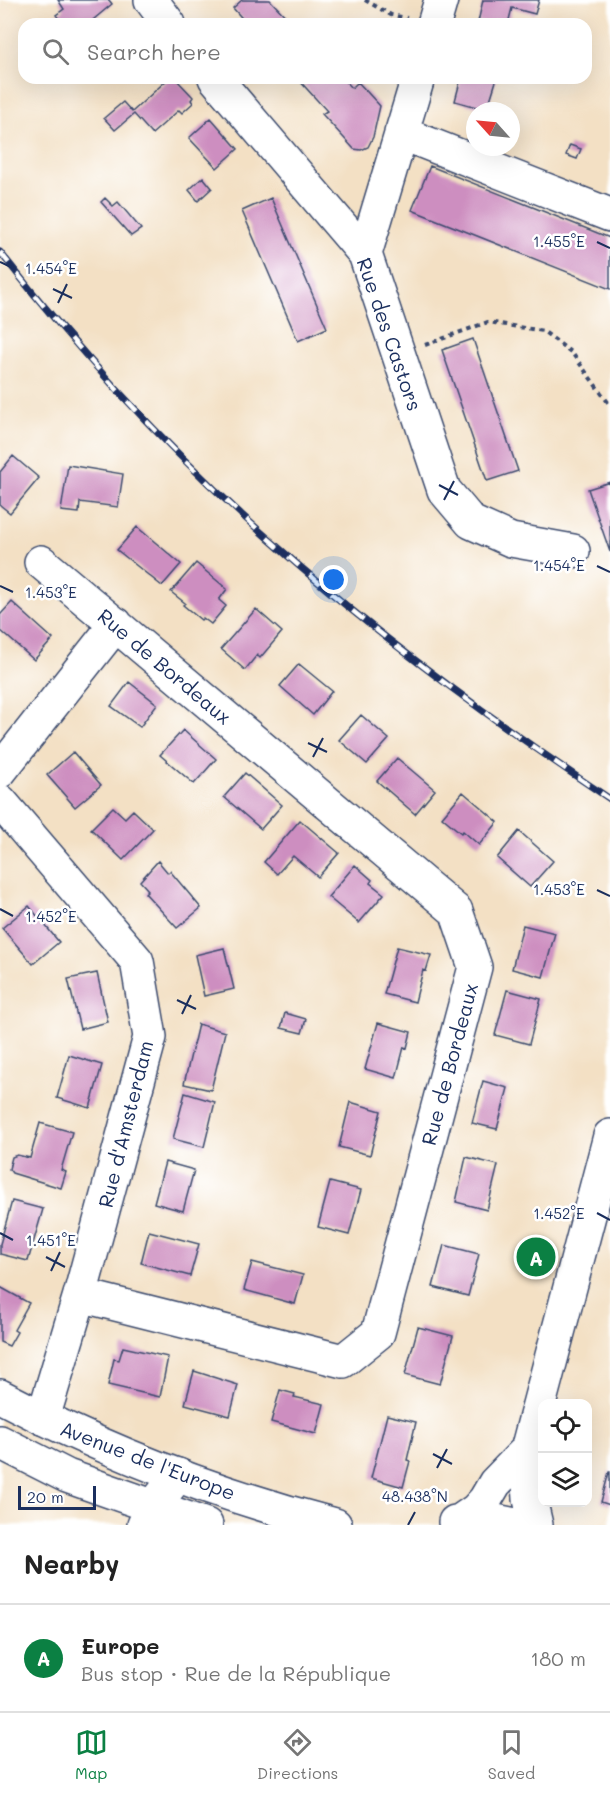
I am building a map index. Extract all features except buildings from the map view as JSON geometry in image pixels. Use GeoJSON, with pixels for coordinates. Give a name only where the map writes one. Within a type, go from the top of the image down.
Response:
{"type":"FeatureCollection","features":[{"type":"Feature","properties":{"kind":"street","name":"Rue des Castors"},"geometry":{"type":"LineString","coordinates":[[220,84],[364,254],[444,490],[471,522],[511,540],[573,550]]}},
{"type":"Feature","properties":{"kind":"street"},"geometry":{"type":"LineString","coordinates":[[364,254],[416,84]]}},
{"type":"Feature","properties":{"kind":"street"},"geometry":{"type":"LineString","coordinates":[[401,133],[610,215]]}},
{"type":"Feature","properties":{"kind":"street","name":"Rue de Bordeaux"},"geometry":{"type":"LineString","coordinates":[[41,562],[456,911],[475,967],[378,1333],[343,1361],[80,1294]]}},
{"type":"Feature","properties":{"kind":"street"},"geometry":{"type":"LineString","coordinates":[[0,771],[116,624]]}},
{"type":"Feature","properties":{"kind":"street","name":"Rue d'Amsterdam"},"geometry":{"type":"LineString","coordinates":[[0,801],[137,961],[150,1037],[80,1294],[43,1418]]}},
{"type":"Feature","properties":{"kind":"street"},"geometry":{"type":"LineString","coordinates":[[536,1525],[530,1499],[527,1450],[610,1136]]}},
{"type":"Feature","properties":{"kind":"street","name":"Avenue de l'Europe"},"geometry":{"type":"LineString","coordinates":[[0,1396],[43,1418],[178,1476],[299,1516],[334,1525]]}},
{"type":"Feature","properties":{"kind":"street","name":"Avenue de l'Europe"},"geometry":{"type":"LineString","coordinates":[[0,1442],[149,1516],[206,1525]]}},
{"type":"Feature","properties":{"kind":"street"},"geometry":{"type":"LineString","coordinates":[[452,1523],[477,1510],[495,1483],[527,1450]]}},
{"type":"Feature","properties":{"kind":"street"},"geometry":{"type":"LineString","coordinates":[[149,1516],[178,1476]]}},
{"type":"Feature","properties":{"kind":"street"},"geometry":{"type":"LineString","coordinates":[[452,1523],[481,1518],[515,1525]]}},
{"type":"Feature","properties":{"kind":"path"},"geometry":{"type":"LineString","coordinates":[[365,0],[391,15],[436,16]]}},
{"type":"Feature","properties":{"kind":"path"},"geometry":{"type":"LineString","coordinates":[[398,354],[488,322],[543,331],[572,353],[610,405]]}},
{"type":"Feature","properties":{"kind":"railway"},"geometry":{"type":"LineString","coordinates":[[0,252],[63,329],[129,403],[235,509],[312,577],[394,644],[523,739],[610,799]]}},
{"type":"Feature","properties":{"kind":"place","name":"Europe"},"geometry":{"type":"Point","coordinates":[536,1257]}}]}
